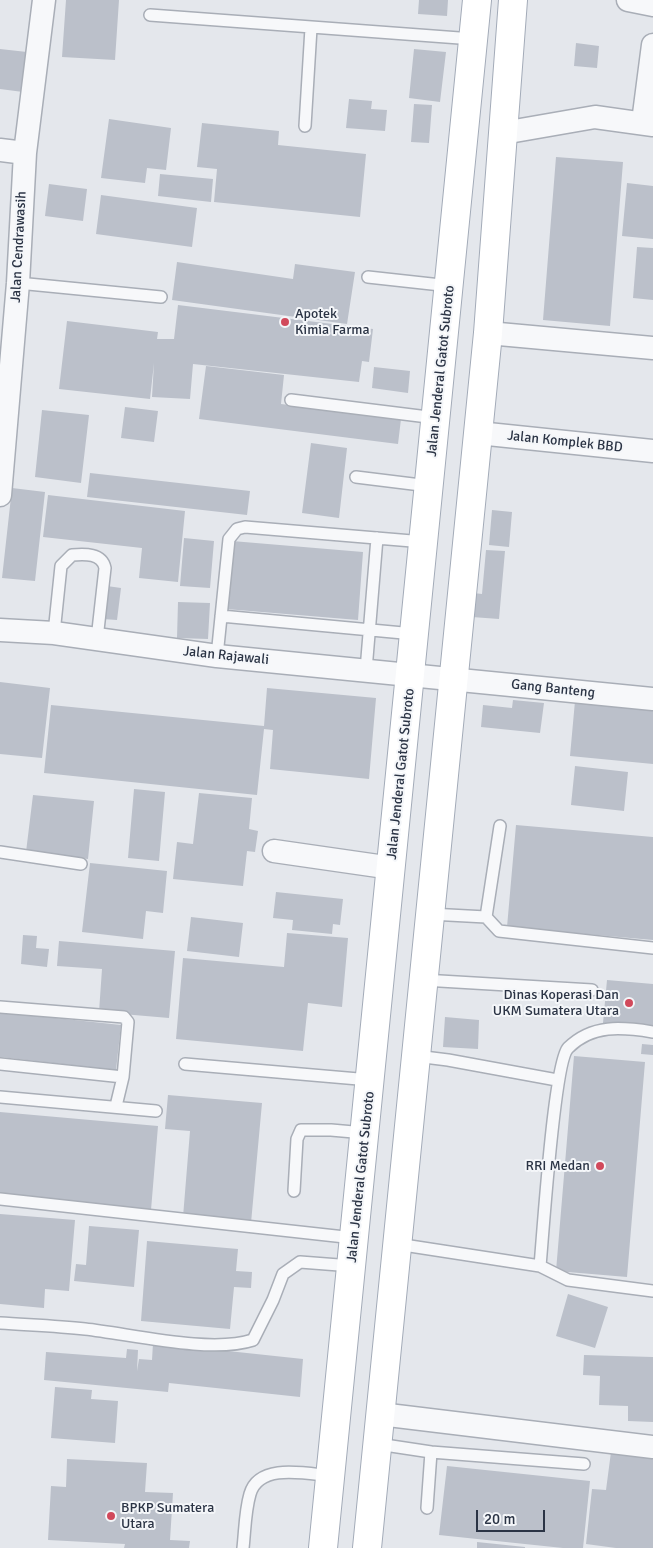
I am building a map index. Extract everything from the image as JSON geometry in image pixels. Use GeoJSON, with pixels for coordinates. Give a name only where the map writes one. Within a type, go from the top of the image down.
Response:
{"type":"FeatureCollection","features":[{"type":"Feature","properties":{"kind":"main road"},"geometry":{"type":"LineString","coordinates":[[367,1548],[488,333],[512,0]]}},
{"type":"Feature","properties":{"kind":"main road"},"geometry":{"type":"LineString","coordinates":[[475,21],[509,28]]}},
{"type":"Feature","properties":{"kind":"main road","name":"Jalan Jenderal Gatot Subroto"},"geometry":{"type":"LineString","coordinates":[[323,1548],[437,418],[475,21]]}},
{"type":"Feature","properties":{"kind":"main road"},"geometry":{"type":"LineString","coordinates":[[334,1440],[378,1444]]}},
{"type":"Feature","properties":{"kind":"street","name":"Jalan Cendrawasih"},"geometry":{"type":"LineString","coordinates":[[0,495],[7,322],[18,283],[25,153],[44,0]]}},
{"type":"Feature","properties":{"kind":"street"},"geometry":{"type":"LineString","coordinates":[[628,0],[653,5]]}},
{"type":"Feature","properties":{"kind":"street"},"geometry":{"type":"LineString","coordinates":[[502,133],[594,117],[648,124],[653,45]]}},
{"type":"Feature","properties":{"kind":"street"},"geometry":{"type":"LineString","coordinates":[[0,150],[25,153]]}},
{"type":"Feature","properties":{"kind":"street"},"geometry":{"type":"LineString","coordinates":[[488,333],[653,348]]}},
{"type":"Feature","properties":{"kind":"street","name":"Jalan Komplek BBD"},"geometry":{"type":"LineString","coordinates":[[478,433],[653,451]]}},
{"type":"Feature","properties":{"kind":"street","name":"Jalan Rajawali"},"geometry":{"type":"LineString","coordinates":[[0,630],[54,633],[217,656],[453,678]]}},
{"type":"Feature","properties":{"kind":"street","name":"Gang Banteng"},"geometry":{"type":"LineString","coordinates":[[453,678],[653,699]]}},
{"type":"Feature","properties":{"kind":"street"},"geometry":{"type":"LineString","coordinates":[[274,852],[392,868]]}},
{"type":"Feature","properties":{"kind":"street"},"geometry":{"type":"LineString","coordinates":[[380,1414],[653,1447]]}},
{"type":"Feature","properties":{"kind":"lane"},"geometry":{"type":"LineString","coordinates":[[150,15],[311,28],[475,21]]}},
{"type":"Feature","properties":{"kind":"lane"},"geometry":{"type":"LineString","coordinates":[[305,126],[311,28]]}},
{"type":"Feature","properties":{"kind":"lane"},"geometry":{"type":"LineString","coordinates":[[368,277],[450,286]]}},
{"type":"Feature","properties":{"kind":"lane"},"geometry":{"type":"LineString","coordinates":[[18,283],[160,297]]}},
{"type":"Feature","properties":{"kind":"lane"},"geometry":{"type":"LineString","coordinates":[[291,400],[437,418]]}},
{"type":"Feature","properties":{"kind":"lane"},"geometry":{"type":"LineString","coordinates":[[356,477],[430,486]]}},
{"type":"Feature","properties":{"kind":"lane"},"geometry":{"type":"LineString","coordinates":[[217,656],[229,539],[237,529],[245,527],[424,542]]}},
{"type":"Feature","properties":{"kind":"lane"},"geometry":{"type":"LineString","coordinates":[[366,670],[377,538]]}},
{"type":"Feature","properties":{"kind":"lane"},"geometry":{"type":"LineString","coordinates":[[54,633],[61,566],[72,555],[93,555],[100,558],[105,568],[97,639]]}},
{"type":"Feature","properties":{"kind":"lane"},"geometry":{"type":"LineString","coordinates":[[221,616],[369,628],[415,634]]}},
{"type":"Feature","properties":{"kind":"lane"},"geometry":{"type":"LineString","coordinates":[[486,917],[500,826]]}},
{"type":"Feature","properties":{"kind":"lane"},"geometry":{"type":"LineString","coordinates":[[0,852],[81,864]]}},
{"type":"Feature","properties":{"kind":"lane"},"geometry":{"type":"LineString","coordinates":[[430,914],[486,917],[499,931],[653,948]]}},
{"type":"Feature","properties":{"kind":"lane"},"geometry":{"type":"LineString","coordinates":[[423,980],[592,990]]}},
{"type":"Feature","properties":{"kind":"lane"},"geometry":{"type":"LineString","coordinates":[[0,1007],[124,1018],[128,1022],[124,1077],[116,1106]]}},
{"type":"Feature","properties":{"kind":"lane"},"geometry":{"type":"LineString","coordinates":[[540,1266],[558,1080],[566,1050],[588,1033],[605,1028],[653,1032]]}},
{"type":"Feature","properties":{"kind":"lane"},"geometry":{"type":"LineString","coordinates":[[416,1056],[558,1080]]}},
{"type":"Feature","properties":{"kind":"lane"},"geometry":{"type":"LineString","coordinates":[[0,1064],[124,1077]]}},
{"type":"Feature","properties":{"kind":"lane"},"geometry":{"type":"LineString","coordinates":[[185,1064],[370,1080]]}},
{"type":"Feature","properties":{"kind":"lane"},"geometry":{"type":"LineString","coordinates":[[0,1097],[116,1106],[156,1112]]}},
{"type":"Feature","properties":{"kind":"lane"},"geometry":{"type":"LineString","coordinates":[[294,1191],[298,1139],[301,1130],[365,1133]]}},
{"type":"Feature","properties":{"kind":"lane"},"geometry":{"type":"LineString","coordinates":[[0,1199],[354,1238]]}},
{"type":"Feature","properties":{"kind":"lane"},"geometry":{"type":"LineString","coordinates":[[397,1244],[540,1266],[568,1280],[653,1291]]}},
{"type":"Feature","properties":{"kind":"lane"},"geometry":{"type":"LineString","coordinates":[[0,1323],[84,1329],[196,1344],[241,1344],[253,1340],[273,1300],[283,1274],[300,1262],[352,1266]]}},
{"type":"Feature","properties":{"kind":"lane"},"geometry":{"type":"LineString","coordinates":[[378,1444],[431,1452],[584,1464]]}},
{"type":"Feature","properties":{"kind":"lane"},"geometry":{"type":"LineString","coordinates":[[427,1508],[431,1452]]}},
{"type":"Feature","properties":{"kind":"lane"},"geometry":{"type":"LineString","coordinates":[[243,1548],[250,1492],[257,1482],[267,1475],[285,1472],[331,1476]]}},
{"type":"Feature","properties":{"kind":"building"},"geometry":{"type":"Polygon","coordinates":[[[66,0],[119,0],[115,60],[62,57],[66,0]]]}},
{"type":"Feature","properties":{"kind":"building"},"geometry":{"type":"Polygon","coordinates":[[[419,0],[448,0],[447,16],[418,14],[419,0]]]}},
{"type":"Feature","properties":{"kind":"building"},"geometry":{"type":"Polygon","coordinates":[[[576,43],[599,46],[597,68],[574,66],[576,43]]]}},
{"type":"Feature","properties":{"kind":"building"},"geometry":{"type":"Polygon","coordinates":[[[0,49],[27,52],[23,92],[0,89],[0,49]]]}},
{"type":"Feature","properties":{"kind":"building"},"geometry":{"type":"Polygon","coordinates":[[[414,49],[446,52],[440,102],[409,98],[414,49]]]}},
{"type":"Feature","properties":{"kind":"building"},"geometry":{"type":"Polygon","coordinates":[[[349,99],[372,101],[371,109],[387,110],[385,131],[346,128],[349,99]]]}},
{"type":"Feature","properties":{"kind":"building"},"geometry":{"type":"Polygon","coordinates":[[[414,104],[432,105],[429,143],[411,142],[414,104]]]}},
{"type":"Feature","properties":{"kind":"building"},"geometry":{"type":"Polygon","coordinates":[[[109,119],[171,128],[166,170],[147,168],[145,183],[101,178],[109,119]]]}},
{"type":"Feature","properties":{"kind":"building"},"geometry":{"type":"Polygon","coordinates":[[[202,123],[279,131],[278,145],[366,154],[360,217],[214,202],[217,169],[197,167],[202,123]]]}},
{"type":"Feature","properties":{"kind":"building"},"geometry":{"type":"Polygon","coordinates":[[[556,157],[623,162],[610,326],[543,320],[556,157]]]}},
{"type":"Feature","properties":{"kind":"building"},"geometry":{"type":"Polygon","coordinates":[[[160,174],[213,179],[211,202],[158,196],[160,174]]]}},
{"type":"Feature","properties":{"kind":"building"},"geometry":{"type":"Polygon","coordinates":[[[627,183],[653,186],[653,239],[622,236],[627,183]]]}},
{"type":"Feature","properties":{"kind":"building"},"geometry":{"type":"Polygon","coordinates":[[[49,184],[87,189],[83,221],[45,216],[49,184]]]}},
{"type":"Feature","properties":{"kind":"building"},"geometry":{"type":"Polygon","coordinates":[[[101,195],[197,208],[192,247],[96,234],[101,195]]]}},
{"type":"Feature","properties":{"kind":"building"},"geometry":{"type":"Polygon","coordinates":[[[637,247],[653,248],[653,300],[633,298],[637,247]]]}},
{"type":"Feature","properties":{"kind":"building"},"geometry":{"type":"Polygon","coordinates":[[[177,262],[293,279],[295,264],[355,272],[347,324],[172,300],[177,262]]]}},
{"type":"Feature","properties":{"kind":"building"},"geometry":{"type":"Polygon","coordinates":[[[178,305],[373,329],[369,362],[362,361],[359,382],[193,364],[190,399],[152,397],[154,363],[150,399],[59,389],[67,321],[158,332],[157,339],[174,339],[178,305]]]}},
{"type":"Feature","properties":{"kind":"building"},"geometry":{"type":"Polygon","coordinates":[[[206,366],[284,375],[281,404],[401,419],[398,444],[199,419],[206,366]]]}},
{"type":"Feature","properties":{"kind":"building"},"geometry":{"type":"Polygon","coordinates":[[[374,367],[410,371],[408,393],[372,388],[374,367]]]}},
{"type":"Feature","properties":{"kind":"building"},"geometry":{"type":"Polygon","coordinates":[[[125,407],[158,411],[154,442],[121,438],[125,407]]]}},
{"type":"Feature","properties":{"kind":"building"},"geometry":{"type":"Polygon","coordinates":[[[42,410],[89,415],[81,483],[35,477],[42,410]]]}},
{"type":"Feature","properties":{"kind":"building"},"geometry":{"type":"Polygon","coordinates":[[[311,443],[347,448],[339,518],[302,513],[311,443]]]}},
{"type":"Feature","properties":{"kind":"building"},"geometry":{"type":"Polygon","coordinates":[[[90,473],[250,491],[247,515],[87,497],[90,473]]]}},
{"type":"Feature","properties":{"kind":"building"},"geometry":{"type":"Polygon","coordinates":[[[12,488],[45,492],[35,581],[2,578],[12,488]]]}},
{"type":"Feature","properties":{"kind":"building"},"geometry":{"type":"Polygon","coordinates":[[[48,495],[185,511],[178,582],[139,578],[142,548],[43,537],[48,495]]]}},
{"type":"Feature","properties":{"kind":"building"},"geometry":{"type":"Polygon","coordinates":[[[492,510],[512,512],[509,547],[489,545],[492,510]]]}},
{"type":"Feature","properties":{"kind":"building"},"geometry":{"type":"Polygon","coordinates":[[[184,538],[214,541],[210,588],[180,586],[184,538]]]}},
{"type":"Feature","properties":{"kind":"building"},"geometry":{"type":"Polygon","coordinates":[[[232,541],[363,552],[358,620],[226,609],[232,541]]]}},
{"type":"Feature","properties":{"kind":"building"},"geometry":{"type":"Polygon","coordinates":[[[486,550],[505,551],[499,619],[472,617],[474,593],[482,594],[486,550]]]}},
{"type":"Feature","properties":{"kind":"building"},"geometry":{"type":"Polygon","coordinates":[[[107,586],[121,588],[117,620],[103,619],[107,586]]]}},
{"type":"Feature","properties":{"kind":"building"},"geometry":{"type":"Polygon","coordinates":[[[178,602],[210,603],[208,639],[177,638],[178,602]]]}},
{"type":"Feature","properties":{"kind":"building"},"geometry":{"type":"Polygon","coordinates":[[[0,682],[50,688],[42,758],[0,754],[0,682]]]}},
{"type":"Feature","properties":{"kind":"building"},"geometry":{"type":"Polygon","coordinates":[[[267,688],[376,698],[369,779],[270,769],[273,730],[264,729],[257,795],[44,773],[51,705],[264,726],[267,688]]]}},
{"type":"Feature","properties":{"kind":"building"},"geometry":{"type":"Polygon","coordinates":[[[513,700],[544,703],[540,733],[481,727],[483,705],[512,708],[513,700]]]}},
{"type":"Feature","properties":{"kind":"building"},"geometry":{"type":"Polygon","coordinates":[[[575,701],[653,709],[653,764],[570,756],[575,701]]]}},
{"type":"Feature","properties":{"kind":"building"},"geometry":{"type":"Polygon","coordinates":[[[575,766],[628,772],[624,811],[571,805],[575,766]]]}},
{"type":"Feature","properties":{"kind":"building"},"geometry":{"type":"Polygon","coordinates":[[[134,789],[165,792],[159,861],[128,858],[134,789]]]}},
{"type":"Feature","properties":{"kind":"building"},"geometry":{"type":"Polygon","coordinates":[[[199,793],[252,798],[249,829],[258,831],[255,852],[247,851],[243,886],[173,879],[177,842],[193,844],[199,793]]]}},
{"type":"Feature","properties":{"kind":"building"},"geometry":{"type":"Polygon","coordinates":[[[33,795],[94,801],[88,859],[26,852],[33,795]]]}},
{"type":"Feature","properties":{"kind":"building"},"geometry":{"type":"Polygon","coordinates":[[[516,825],[653,837],[653,940],[507,927],[516,825]]]}},
{"type":"Feature","properties":{"kind":"building"},"geometry":{"type":"Polygon","coordinates":[[[90,863],[167,871],[163,913],[146,911],[143,939],[82,932],[90,863]]]}},
{"type":"Feature","properties":{"kind":"building"},"geometry":{"type":"Polygon","coordinates":[[[276,892],[343,899],[340,925],[333,924],[332,934],[292,930],[293,920],[273,918],[276,892]]]}},
{"type":"Feature","properties":{"kind":"building"},"geometry":{"type":"Polygon","coordinates":[[[191,917],[243,923],[239,957],[187,951],[191,917]]]}},
{"type":"Feature","properties":{"kind":"building"},"geometry":{"type":"Polygon","coordinates":[[[287,933],[348,938],[342,1007],[308,1003],[303,1051],[176,1039],[183,958],[284,967],[287,933]]]}},
{"type":"Feature","properties":{"kind":"building"},"geometry":{"type":"Polygon","coordinates":[[[23,935],[37,936],[36,948],[49,949],[47,967],[21,964],[23,935]]]}},
{"type":"Feature","properties":{"kind":"building"},"geometry":{"type":"Polygon","coordinates":[[[59,941],[175,951],[169,1018],[99,1012],[102,969],[57,966],[59,941]]]}},
{"type":"Feature","properties":{"kind":"building","name":"Dinas Koperasi Dan UKM Sumatera Utara"},"geometry":{"type":"Polygon","coordinates":[[[607,980],[653,984],[653,1027],[603,1023],[607,980]]]}},
{"type":"Feature","properties":{"kind":"building"},"geometry":{"type":"Polygon","coordinates":[[[0,1012],[121,1025],[116,1070],[0,1057],[0,1012]]]}},
{"type":"Feature","properties":{"kind":"building"},"geometry":{"type":"Polygon","coordinates":[[[445,1017],[479,1020],[478,1049],[443,1047],[445,1017]]]}},
{"type":"Feature","properties":{"kind":"building"},"geometry":{"type":"Polygon","coordinates":[[[642,1044],[653,1045],[653,1055],[641,1054],[642,1044]]]}},
{"type":"Feature","properties":{"kind":"building","name":"RRI Medan"},"geometry":{"type":"Polygon","coordinates":[[[574,1056],[645,1062],[627,1277],[556,1271],[574,1056]]]}},
{"type":"Feature","properties":{"kind":"building"},"geometry":{"type":"Polygon","coordinates":[[[168,1095],[262,1103],[251,1223],[183,1217],[190,1131],[165,1129],[168,1095]]]}},
{"type":"Feature","properties":{"kind":"building"},"geometry":{"type":"Polygon","coordinates":[[[0,1112],[158,1126],[151,1210],[0,1197],[0,1112]]]}},
{"type":"Feature","properties":{"kind":"building"},"geometry":{"type":"Polygon","coordinates":[[[0,1214],[75,1220],[69,1291],[45,1289],[44,1308],[0,1304],[0,1214]]]}},
{"type":"Feature","properties":{"kind":"building"},"geometry":{"type":"Polygon","coordinates":[[[89,1226],[139,1230],[134,1287],[74,1281],[76,1264],[86,1265],[89,1226]]]}},
{"type":"Feature","properties":{"kind":"building"},"geometry":{"type":"Polygon","coordinates":[[[147,1241],[238,1249],[236,1271],[252,1272],[251,1288],[234,1287],[230,1329],[141,1321],[147,1241]]]}},
{"type":"Feature","properties":{"kind":"building"},"geometry":{"type":"Polygon","coordinates":[[[568,1294],[608,1307],[595,1348],[556,1336],[568,1294]]]}},
{"type":"Feature","properties":{"kind":"building"},"geometry":{"type":"Polygon","coordinates":[[[153,1343],[303,1359],[300,1397],[169,1383],[168,1392],[44,1380],[46,1352],[126,1358],[127,1349],[138,1350],[137,1371],[139,1359],[152,1360],[153,1343]]]}},
{"type":"Feature","properties":{"kind":"building"},"geometry":{"type":"Polygon","coordinates":[[[584,1355],[653,1357],[653,1422],[628,1421],[628,1406],[599,1405],[600,1376],[583,1375],[584,1355]]]}},
{"type":"Feature","properties":{"kind":"building"},"geometry":{"type":"Polygon","coordinates":[[[55,1387],[92,1390],[91,1399],[118,1401],[115,1443],[51,1438],[55,1387]]]}},
{"type":"Feature","properties":{"kind":"building"},"geometry":{"type":"Polygon","coordinates":[[[611,1452],[653,1456],[653,1548],[616,1548],[586,1544],[592,1489],[606,1490],[611,1452]]]}},
{"type":"Feature","properties":{"kind":"building","name":"BPKP Sumatera Utara"},"geometry":{"type":"Polygon","coordinates":[[[67,1459],[147,1463],[145,1492],[173,1493],[170,1540],[190,1541],[189,1548],[124,1548],[125,1544],[48,1540],[51,1486],[66,1487],[67,1459]]]}},
{"type":"Feature","properties":{"kind":"building"},"geometry":{"type":"Polygon","coordinates":[[[447,1466],[590,1481],[583,1548],[563,1548],[439,1535],[447,1466]]]}},
{"type":"Feature","properties":{"kind":"building"},"geometry":{"type":"Polygon","coordinates":[[[477,1542],[525,1547],[525,1548],[477,1548],[477,1542]]]}},
{"type":"Feature","properties":{"kind":"place","name":"Apotek Kimia Farma"},"geometry":{"type":"Point","coordinates":[285,322]}},
{"type":"Feature","properties":{"kind":"place","name":"Dinas Koperasi Dan UKM Sumatera Utara"},"geometry":{"type":"Point","coordinates":[629,1003]}},
{"type":"Feature","properties":{"kind":"place","name":"RRI Medan"},"geometry":{"type":"Point","coordinates":[600,1166]}},
{"type":"Feature","properties":{"kind":"place","name":"BPKP Sumatera Utara"},"geometry":{"type":"Point","coordinates":[111,1516]}}]}
